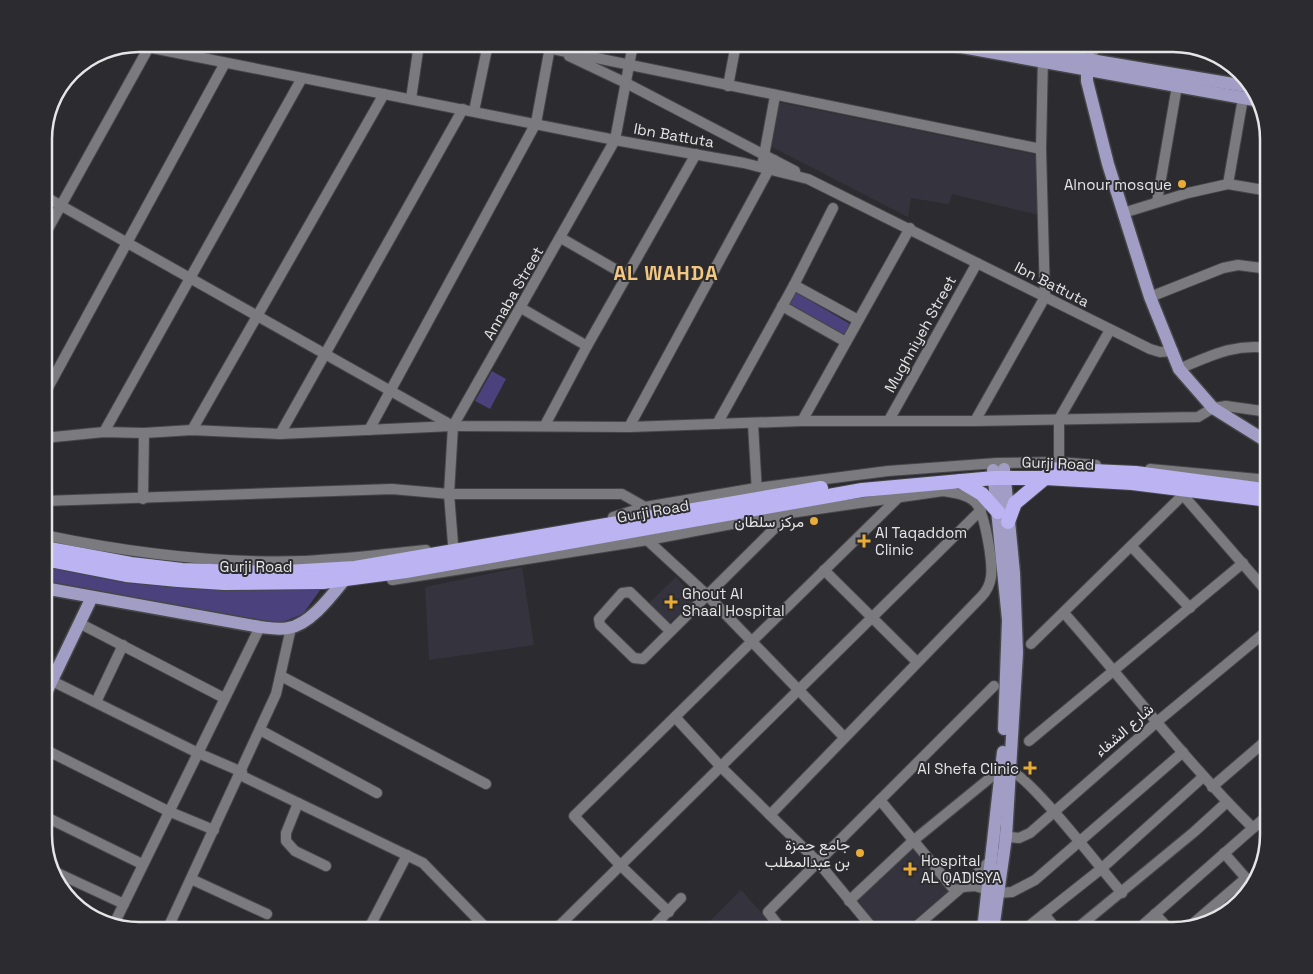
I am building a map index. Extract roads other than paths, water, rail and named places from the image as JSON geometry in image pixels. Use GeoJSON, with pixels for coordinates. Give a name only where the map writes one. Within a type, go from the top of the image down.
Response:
{"type":"FeatureCollection","features":[{"type":"Feature","properties":{"kind":"highway","name":"Gurji Road"},"geometry":{"type":"LineString","coordinates":[[53,561],[126,575],[178,580],[268,583],[345,579],[454,554],[757,493],[1050,469],[1136,473],[1260,490]]}},
{"type":"Feature","properties":{"kind":"highway","name":"Gurji Road"},"geometry":{"type":"LineString","coordinates":[[53,550],[139,565],[182,570],[269,573],[355,568],[454,554],[643,535],[792,507],[860,485],[959,481],[999,474],[1132,483],[1185,493],[1260,499]]}},
{"type":"Feature","properties":{"kind":"highway"},"geometry":{"type":"LineString","coordinates":[[959,481],[982,494],[1003,517],[1015,503],[1045,478]]}},
{"type":"Feature","properties":{"kind":"main road"},"geometry":{"type":"LineString","coordinates":[[1006,52],[1243,87]]}},
{"type":"Feature","properties":{"kind":"main road"},"geometry":{"type":"LineString","coordinates":[[1026,52],[1044,57]]}},
{"type":"Feature","properties":{"kind":"main road"},"geometry":{"type":"LineString","coordinates":[[1089,64],[1177,86],[1251,99]]}},
{"type":"Feature","properties":{"kind":"main road"},"geometry":{"type":"LineString","coordinates":[[1089,64],[1087,81],[1123,213],[1150,297],[1178,368],[1213,408],[1260,437]]}},
{"type":"Feature","properties":{"kind":"main road"},"geometry":{"type":"LineString","coordinates":[[988,922],[1000,836],[1017,653],[999,474]]}},
{"type":"Feature","properties":{"kind":"main road"},"geometry":{"type":"LineString","coordinates":[[53,590],[260,627],[290,628],[321,608],[345,579]]}},
{"type":"Feature","properties":{"kind":"main road"},"geometry":{"type":"LineString","coordinates":[[53,670],[80,624],[92,597]]}},
{"type":"Feature","properties":{"kind":"main road"},"geometry":{"type":"LineString","coordinates":[[993,891],[991,860],[1000,836]]}},
{"type":"Feature","properties":{"kind":"street"},"geometry":{"type":"LineString","coordinates":[[53,219],[146,52]]}},
{"type":"Feature","properties":{"kind":"street","name":"Ibn Battuta"},"geometry":{"type":"LineString","coordinates":[[173,52],[615,140],[769,165],[808,179],[842,195],[1150,349],[1160,352],[1172,351]]}},
{"type":"Feature","properties":{"kind":"street"},"geometry":{"type":"LineString","coordinates":[[411,99],[418,52]]}},
{"type":"Feature","properties":{"kind":"street"},"geometry":{"type":"LineString","coordinates":[[474,111],[486,52]]}},
{"type":"Feature","properties":{"kind":"street"},"geometry":{"type":"LineString","coordinates":[[368,430],[536,123],[547,52]]}},
{"type":"Feature","properties":{"kind":"street"},"geometry":{"type":"LineString","coordinates":[[562,52],[764,155],[769,165],[629,426]]}},
{"type":"Feature","properties":{"kind":"street"},"geometry":{"type":"LineString","coordinates":[[575,52],[629,66],[1040,149]]}},
{"type":"Feature","properties":{"kind":"street","name":"Annaba Street"},"geometry":{"type":"LineString","coordinates":[[454,554],[449,494],[453,426],[615,140],[632,52]]}},
{"type":"Feature","properties":{"kind":"street"},"geometry":{"type":"LineString","coordinates":[[728,86],[734,52]]}},
{"type":"Feature","properties":{"kind":"street"},"geometry":{"type":"LineString","coordinates":[[1089,64],[1093,52]]}},
{"type":"Feature","properties":{"kind":"street"},"geometry":{"type":"LineString","coordinates":[[975,421],[1045,297],[1040,149],[1044,57]]}},
{"type":"Feature","properties":{"kind":"street"},"geometry":{"type":"LineString","coordinates":[[53,378],[225,63]]}},
{"type":"Feature","properties":{"kind":"street"},"geometry":{"type":"LineString","coordinates":[[104,432],[192,278],[302,78]]}},
{"type":"Feature","properties":{"kind":"street"},"geometry":{"type":"LineString","coordinates":[[1157,202],[1177,86]]}},
{"type":"Feature","properties":{"kind":"street"},"geometry":{"type":"LineString","coordinates":[[192,430],[384,94]]}},
{"type":"Feature","properties":{"kind":"street"},"geometry":{"type":"LineString","coordinates":[[764,155],[775,96]]}},
{"type":"Feature","properties":{"kind":"street"},"geometry":{"type":"LineString","coordinates":[[1228,184],[1243,98]]}},
{"type":"Feature","properties":{"kind":"street"},"geometry":{"type":"LineString","coordinates":[[280,434],[463,109]]}},
{"type":"Feature","properties":{"kind":"street"},"geometry":{"type":"LineString","coordinates":[[545,425],[587,346],[696,154]]}},
{"type":"Feature","properties":{"kind":"street"},"geometry":{"type":"LineString","coordinates":[[1123,213],[1157,202],[1228,184],[1260,189]]}},
{"type":"Feature","properties":{"kind":"street"},"geometry":{"type":"LineString","coordinates":[[831,190],[833,208]]}},
{"type":"Feature","properties":{"kind":"street"},"geometry":{"type":"LineString","coordinates":[[717,424],[794,285],[833,208],[842,195]]}},
{"type":"Feature","properties":{"kind":"street"},"geometry":{"type":"LineString","coordinates":[[53,201],[453,426]]}},
{"type":"Feature","properties":{"kind":"street"},"geometry":{"type":"LineString","coordinates":[[802,422],[910,228]]}},
{"type":"Feature","properties":{"kind":"street"},"geometry":{"type":"LineString","coordinates":[[561,238],[627,276]]}},
{"type":"Feature","properties":{"kind":"street","name":"Mughniyeh Street"},"geometry":{"type":"LineString","coordinates":[[889,420],[977,263]]}},
{"type":"Feature","properties":{"kind":"street"},"geometry":{"type":"LineString","coordinates":[[1150,297],[1223,268],[1238,265],[1260,268]]}},
{"type":"Feature","properties":{"kind":"street"},"geometry":{"type":"LineString","coordinates":[[794,285],[858,320]]}},
{"type":"Feature","properties":{"kind":"street"},"geometry":{"type":"LineString","coordinates":[[782,306],[846,342]]}},
{"type":"Feature","properties":{"kind":"street"},"geometry":{"type":"LineString","coordinates":[[521,308],[587,346]]}},
{"type":"Feature","properties":{"kind":"street"},"geometry":{"type":"LineString","coordinates":[[1058,462],[1059,419],[1110,330]]}},
{"type":"Feature","properties":{"kind":"street"},"geometry":{"type":"LineString","coordinates":[[1178,368],[1231,348],[1244,346],[1260,347]]}},
{"type":"Feature","properties":{"kind":"street"},"geometry":{"type":"LineString","coordinates":[[53,437],[104,432],[144,433],[192,430],[280,434],[453,426],[629,426],[889,420],[975,421],[1198,417],[1213,408],[1237,407],[1260,411]]}},
{"type":"Feature","properties":{"kind":"street"},"geometry":{"type":"LineString","coordinates":[[753,424],[757,493]]}},
{"type":"Feature","properties":{"kind":"street"},"geometry":{"type":"LineString","coordinates":[[143,499],[144,433]]}},
{"type":"Feature","properties":{"kind":"street"},"geometry":{"type":"LineString","coordinates":[[53,537],[113,549],[195,558],[303,561],[454,554],[623,515],[645,508],[757,493],[888,471],[997,463],[1058,462],[1260,479]]}},
{"type":"Feature","properties":{"kind":"street"},"geometry":{"type":"LineString","coordinates":[[53,501],[392,489],[449,494],[622,494],[645,508]]}},
{"type":"Feature","properties":{"kind":"street"},"geometry":{"type":"LineString","coordinates":[[670,631],[630,592],[622,593],[599,619],[600,624],[634,658],[643,659],[707,596],[792,507],[943,492],[960,494],[975,502],[981,510],[985,521],[992,576],[981,597],[770,815]]}},
{"type":"Feature","properties":{"kind":"street"},"geometry":{"type":"LineString","coordinates":[[1030,644],[1132,547],[1185,493],[1260,583]]}},
{"type":"Feature","properties":{"kind":"street"},"geometry":{"type":"LineString","coordinates":[[669,912],[574,816],[750,641],[899,497]]}},
{"type":"Feature","properties":{"kind":"street"},"geometry":{"type":"LineString","coordinates":[[563,922],[981,510]]}},
{"type":"Feature","properties":{"kind":"street"},"geometry":{"type":"LineString","coordinates":[[391,580],[643,535],[707,596],[844,737]]}},
{"type":"Feature","properties":{"kind":"street"},"geometry":{"type":"LineString","coordinates":[[1132,547],[1190,608]]}},
{"type":"Feature","properties":{"kind":"street"},"geometry":{"type":"LineString","coordinates":[[1029,741],[1243,563]]}},
{"type":"Feature","properties":{"kind":"street"},"geometry":{"type":"LineString","coordinates":[[824,570],[917,662]]}},
{"type":"Feature","properties":{"kind":"street"},"geometry":{"type":"LineString","coordinates":[[992,576],[1009,574]]}},
{"type":"Feature","properties":{"kind":"street"},"geometry":{"type":"LineString","coordinates":[[1064,613],[1115,670],[1203,777],[1253,828]]}},
{"type":"Feature","properties":{"kind":"street"},"geometry":{"type":"LineString","coordinates":[[80,624],[224,698]]}},
{"type":"Feature","properties":{"kind":"street"},"geometry":{"type":"LineString","coordinates":[[117,918],[260,627]]}},
{"type":"Feature","properties":{"kind":"street"},"geometry":{"type":"LineString","coordinates":[[171,922],[260,730],[281,676],[290,628]]}},
{"type":"Feature","properties":{"kind":"street","name":"شارع الشفاء"},"geometry":{"type":"LineString","coordinates":[[1000,836],[1024,837],[1158,721],[1260,636]]}},
{"type":"Feature","properties":{"kind":"street"},"geometry":{"type":"LineString","coordinates":[[96,702],[123,645]]}},
{"type":"Feature","properties":{"kind":"street"},"geometry":{"type":"LineString","coordinates":[[281,676],[486,784]]}},
{"type":"Feature","properties":{"kind":"street"},"geometry":{"type":"LineString","coordinates":[[53,681],[423,863],[480,922]]}},
{"type":"Feature","properties":{"kind":"street"},"geometry":{"type":"LineString","coordinates":[[776,922],[768,912],[994,686]]}},
{"type":"Feature","properties":{"kind":"street"},"geometry":{"type":"LineString","coordinates":[[675,717],[721,767],[818,862],[867,922]]}},
{"type":"Feature","properties":{"kind":"street"},"geometry":{"type":"LineString","coordinates":[[260,730],[377,793]]}},
{"type":"Feature","properties":{"kind":"street"},"geometry":{"type":"LineString","coordinates":[[1212,787],[1260,746]]}},
{"type":"Feature","properties":{"kind":"street"},"geometry":{"type":"LineString","coordinates":[[959,890],[975,886],[993,891],[1012,892],[1035,880],[1079,844],[1183,752]]}},
{"type":"Feature","properties":{"kind":"street"},"geometry":{"type":"LineString","coordinates":[[53,754],[168,811],[214,830]]}},
{"type":"Feature","properties":{"kind":"street"},"geometry":{"type":"LineString","coordinates":[[850,901],[914,840],[1006,770],[1020,776],[1053,811],[1122,893]]}},
{"type":"Feature","properties":{"kind":"street"},"geometry":{"type":"LineString","coordinates":[[1034,922],[1101,869],[1203,777]]}},
{"type":"Feature","properties":{"kind":"street"},"geometry":{"type":"LineString","coordinates":[[880,800],[959,890]]}},
{"type":"Feature","properties":{"kind":"street"},"geometry":{"type":"LineString","coordinates":[[1085,922],[1122,893],[1227,802]]}},
{"type":"Feature","properties":{"kind":"street"},"geometry":{"type":"LineString","coordinates":[[298,803],[286,834],[286,841],[295,851],[326,866]]}},
{"type":"Feature","properties":{"kind":"street"},"geometry":{"type":"LineString","coordinates":[[53,820],[142,864]]}},
{"type":"Feature","properties":{"kind":"street"},"geometry":{"type":"LineString","coordinates":[[1146,922],[1260,822]]}},
{"type":"Feature","properties":{"kind":"street"},"geometry":{"type":"LineString","coordinates":[[1224,853],[1248,880]]}},
{"type":"Feature","properties":{"kind":"street"},"geometry":{"type":"LineString","coordinates":[[372,922],[407,855]]}},
{"type":"Feature","properties":{"kind":"street"},"geometry":{"type":"LineString","coordinates":[[921,922],[991,860]]}},
{"type":"Feature","properties":{"kind":"street"},"geometry":{"type":"LineString","coordinates":[[63,876],[124,904]]}},
{"type":"Feature","properties":{"kind":"street"},"geometry":{"type":"LineString","coordinates":[[191,879],[267,914]]}},
{"type":"Feature","properties":{"kind":"street"},"geometry":{"type":"LineString","coordinates":[[1203,916],[1245,885]]}},
{"type":"Feature","properties":{"kind":"street"},"geometry":{"type":"LineString","coordinates":[[658,922],[682,898]]}},
{"type":"Feature","properties":{"kind":"street"},"geometry":{"type":"LineString","coordinates":[[1044,914],[1050,922]]}},
{"type":"Feature","properties":{"kind":"street"},"geometry":{"type":"LineString","coordinates":[[1155,914],[1162,922]]}},
{"type":"Feature","properties":{"kind":"place","name":"Alnour mosque"},"geometry":{"type":"Point","coordinates":[1182,184]}},
{"type":"Feature","properties":{"kind":"place","name":"مركز سلطان"},"geometry":{"type":"Point","coordinates":[814,521]}},
{"type":"Feature","properties":{"kind":"place","name":"Al Taqaddom Clinic"},"geometry":{"type":"Point","coordinates":[864,541]}},
{"type":"Feature","properties":{"kind":"place","name":"Ghout Al Shaal Hospital"},"geometry":{"type":"Point","coordinates":[671,602]}},
{"type":"Feature","properties":{"kind":"place","name":"Al Shefa Clinic"},"geometry":{"type":"Point","coordinates":[1030,768]}},
{"type":"Feature","properties":{"kind":"place","name":"جامع حمزة بن عبدالمطلب"},"geometry":{"type":"Point","coordinates":[860,853]}},
{"type":"Feature","properties":{"kind":"place","name":"Hospital AL QADISYA"},"geometry":{"type":"Point","coordinates":[910,869]}},
{"type":"Feature","properties":{"kind":"district","name":"AL WAHDA"},"geometry":{"type":"Point","coordinates":[666,273]}}]}
